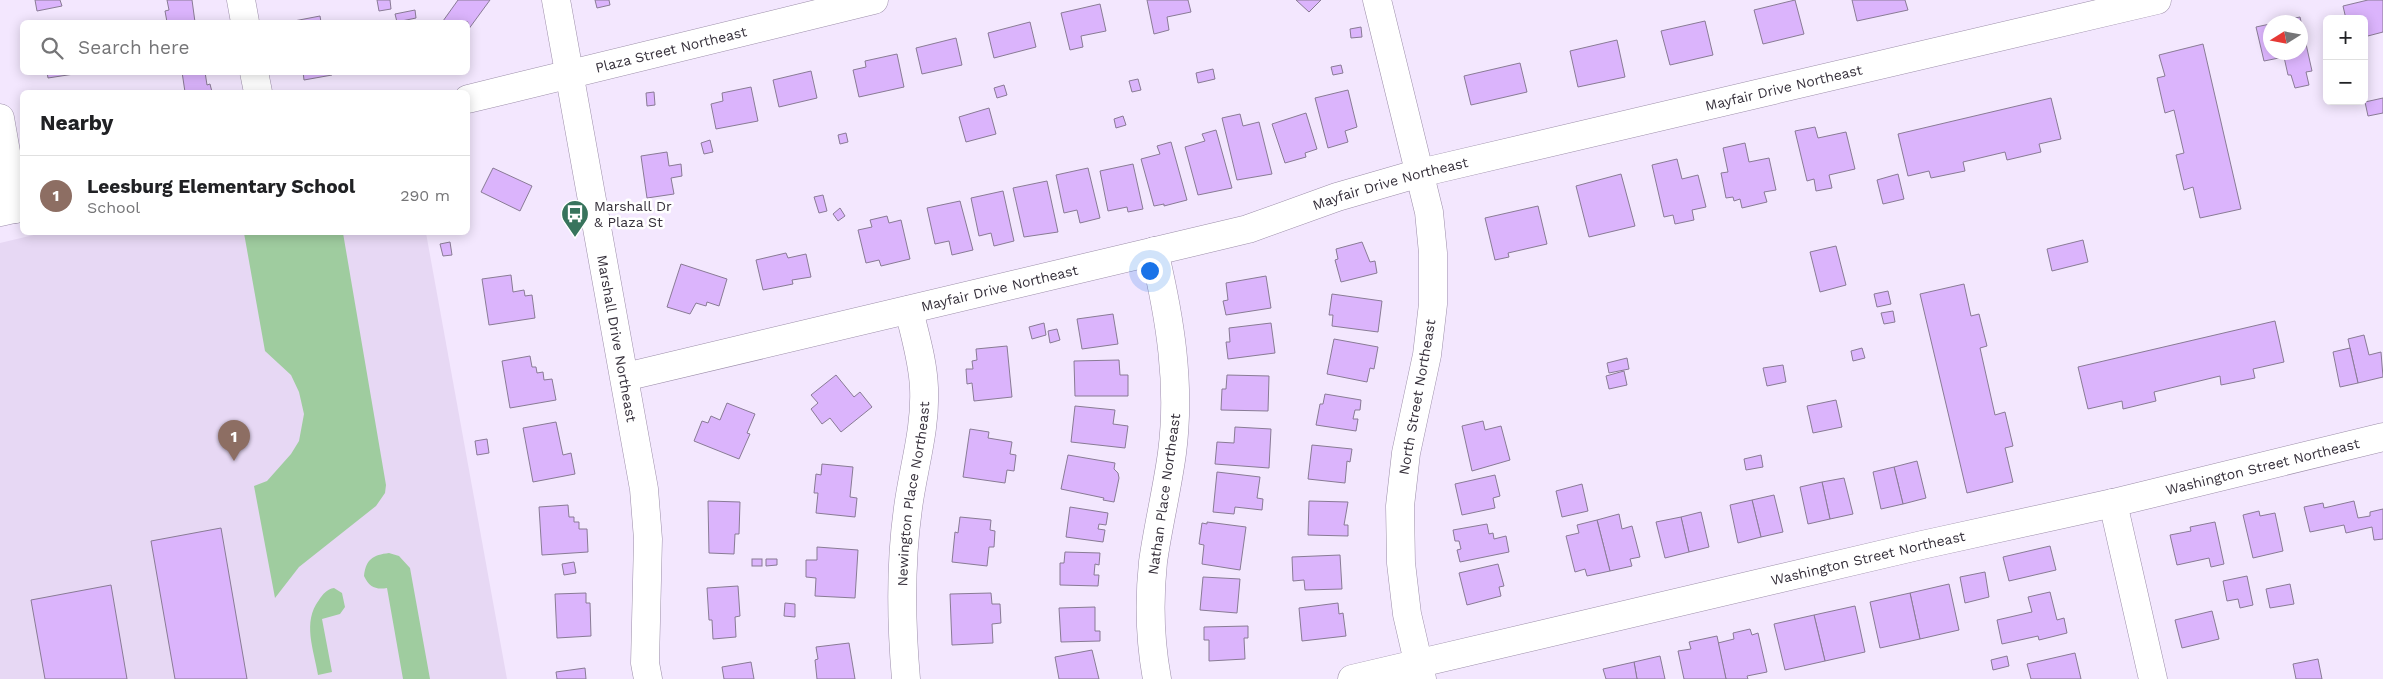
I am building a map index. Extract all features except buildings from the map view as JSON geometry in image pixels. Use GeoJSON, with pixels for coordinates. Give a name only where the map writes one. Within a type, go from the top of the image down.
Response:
{"type":"FeatureCollection","features":[{"type":"Feature","properties":{"kind":"street"},"geometry":{"type":"LineString","coordinates":[[241,0],[245,20]]}},
{"type":"Feature","properties":{"kind":"street","name":"Marshall Drive Northeast"},"geometry":{"type":"LineString","coordinates":[[556,0],[644,488],[648,530],[645,663],[648,679]]}},
{"type":"Feature","properties":{"kind":"street","name":"Plaza Street Northeast"},"geometry":{"type":"LineString","coordinates":[[470,98],[874,0]]}},
{"type":"Feature","properties":{"kind":"street","name":"North Street Northeast"},"geometry":{"type":"LineString","coordinates":[[1377,0],[1429,212],[1433,253],[1433,304],[1427,355],[1406,453],[1400,506],[1401,564],[1407,614],[1420,671]]}},
{"type":"Feature","properties":{"kind":"street","name":"Mayfair Drive Northeast"},"geometry":{"type":"LineString","coordinates":[[625,377],[1248,229],[1336,197],[1420,173],[2157,0]]}},
{"type":"Feature","properties":{"kind":"street"},"geometry":{"type":"LineString","coordinates":[[255,75],[258,90]]}},
{"type":"Feature","properties":{"kind":"street"},"geometry":{"type":"LineString","coordinates":[[0,118],[13,209]]}},
{"type":"Feature","properties":{"kind":"street","name":"Nathan Place Northeast"},"geometry":{"type":"LineString","coordinates":[[1154,251],[1163,287],[1174,353],[1176,404],[1172,453],[1153,563],[1151,612],[1157,679]]}},
{"type":"Feature","properties":{"kind":"street","name":"Newington Place Northeast"},"geometry":{"type":"LineString","coordinates":[[906,679],[902,630],[902,568],[908,509],[922,430],[924,389],[921,359],[909,310]]}},
{"type":"Feature","properties":{"kind":"street","name":"Washington Street Northeast"},"geometry":{"type":"LineString","coordinates":[[1352,679],[1420,671],[1922,545],[2113,503],[2383,438]]}},
{"type":"Feature","properties":{"kind":"street"},"geometry":{"type":"LineString","coordinates":[[2113,503],[2153,679]]}},
{"type":"Feature","properties":{"kind":"shaded area"},"geometry":{"type":"Polygon","coordinates":[[[33,235],[426,235],[507,679],[0,679],[0,243],[33,235]]]}},
{"type":"Feature","properties":{"kind":"green space"},"geometry":{"type":"Polygon","coordinates":[[[244,235],[343,235],[386,485],[385,493],[376,506],[299,567],[275,598],[254,486],[267,481],[291,454],[299,441],[304,414],[299,392],[291,375],[265,351],[244,235]]]}},
{"type":"Feature","properties":{"kind":"green space"},"geometry":{"type":"Polygon","coordinates":[[[389,553],[399,556],[410,568],[430,679],[403,679],[387,588],[379,589],[373,587],[364,576],[366,566],[371,559],[389,553]]]}},
{"type":"Feature","properties":{"kind":"green space"},"geometry":{"type":"Polygon","coordinates":[[[334,588],[342,593],[345,607],[340,614],[322,619],[332,672],[318,675],[312,646],[311,617],[322,596],[334,588]]]}},
{"type":"Feature","properties":{"kind":"place","name":"Marshall Dr & Plaza St"},"geometry":{"type":"Point","coordinates":[575,238]}},
{"type":"Feature","properties":{"kind":"place","name":"Leesburg Elementary School"},"geometry":{"type":"Point","coordinates":[234,461]}}]}
